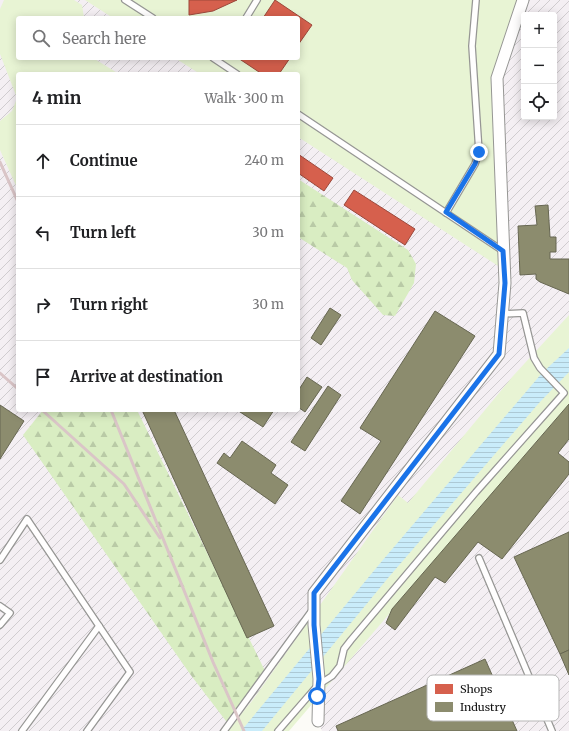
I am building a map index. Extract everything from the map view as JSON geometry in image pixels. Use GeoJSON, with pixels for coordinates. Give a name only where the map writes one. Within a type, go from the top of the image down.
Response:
{"type":"FeatureCollection","features":[{"type":"Feature","properties":{"kind":"street"},"geometry":{"type":"LineString","coordinates":[[318,721],[319,682],[314,625],[314,593],[499,354],[505,283],[496,78],[523,0]]}},
{"type":"Feature","properties":{"kind":"lane"},"geometry":{"type":"LineString","coordinates":[[125,0],[150,16]]}},
{"type":"Feature","properties":{"kind":"lane"},"geometry":{"type":"LineString","coordinates":[[247,16],[257,0]]}},
{"type":"Feature","properties":{"kind":"lane"},"geometry":{"type":"LineString","coordinates":[[446,212],[475,164],[479,152],[472,46],[476,0]]}},
{"type":"Feature","properties":{"kind":"lane"},"geometry":{"type":"LineString","coordinates":[[218,60],[234,72]]}},
{"type":"Feature","properties":{"kind":"lane"},"geometry":{"type":"LineString","coordinates":[[300,115],[503,251]]}},
{"type":"Feature","properties":{"kind":"lane"},"geometry":{"type":"LineString","coordinates":[[278,731],[319,682],[332,676],[340,666],[344,650],[351,640],[476,492],[564,393],[540,368],[534,358],[523,313],[502,314]]}},
{"type":"Feature","properties":{"kind":"lane"},"geometry":{"type":"LineString","coordinates":[[0,560],[27,519],[130,672],[87,731]]}},
{"type":"Feature","properties":{"kind":"lane"},"geometry":{"type":"LineString","coordinates":[[479,558],[528,675]]}},
{"type":"Feature","properties":{"kind":"lane"},"geometry":{"type":"LineString","coordinates":[[0,606],[10,614],[0,626]]}},
{"type":"Feature","properties":{"kind":"lane"},"geometry":{"type":"LineString","coordinates":[[224,731],[314,607]]}},
{"type":"Feature","properties":{"kind":"lane"},"geometry":{"type":"LineString","coordinates":[[22,731],[99,626]]}},
{"type":"Feature","properties":{"kind":"lane"},"geometry":{"type":"LineString","coordinates":[[548,721],[552,731]]}},
{"type":"Feature","properties":{"kind":"shaded area"},"geometry":{"type":"Polygon","coordinates":[[[0,0],[569,0],[569,731],[322,731],[318,721],[317,697],[252,701],[227,731],[0,731],[0,0]],[[497,98],[499,347],[505,283],[497,98]]]}},
{"type":"Feature","properties":{"kind":"green space"},"geometry":{"type":"Polygon","coordinates":[[[4,0],[74,0],[82,5],[84,16],[16,16],[16,60],[96,60],[116,72],[16,72],[16,95],[0,54],[0,9],[4,0]]]}},
{"type":"Feature","properties":{"kind":"green space"},"geometry":{"type":"Polygon","coordinates":[[[85,0],[523,0],[497,79],[506,271],[300,138],[300,72],[197,72],[178,60],[300,60],[300,16],[110,16],[85,0]]]}},
{"type":"Feature","properties":{"kind":"green space"},"geometry":{"type":"Polygon","coordinates":[[[16,101],[16,186],[0,150],[0,121],[12,111],[16,101]]]}},
{"type":"Feature","properties":{"kind":"green space"},"geometry":{"type":"Polygon","coordinates":[[[300,180],[408,250],[416,264],[414,283],[395,316],[383,315],[352,280],[347,268],[300,238],[300,180]]]}},
{"type":"Feature","properties":{"kind":"green space"},"geometry":{"type":"Polygon","coordinates":[[[569,315],[569,404],[289,731],[227,731],[252,701],[398,495],[408,503],[513,376],[569,315]]]}},
{"type":"Feature","properties":{"kind":"green space"},"geometry":{"type":"Polygon","coordinates":[[[41,412],[138,412],[266,673],[229,725],[190,674],[23,435],[41,412]]]}},
{"type":"Feature","properties":{"kind":"water"},"geometry":{"type":"Polygon","coordinates":[[[569,348],[569,372],[539,403],[388,578],[262,731],[241,731],[382,561],[542,373],[569,348]]]}},
{"type":"Feature","properties":{"kind":"building: Shops"},"geometry":{"type":"Polygon","coordinates":[[[189,0],[237,0],[213,11],[189,15],[189,0]]]}},
{"type":"Feature","properties":{"kind":"building: Shops"},"geometry":{"type":"Polygon","coordinates":[[[275,0],[299,16],[264,16],[275,0]]]}},
{"type":"Feature","properties":{"kind":"building: Shops"},"geometry":{"type":"Polygon","coordinates":[[[300,17],[312,25],[300,42],[300,17]]]}},
{"type":"Feature","properties":{"kind":"building: Shops"},"geometry":{"type":"Polygon","coordinates":[[[241,60],[289,60],[280,72],[259,72],[241,60]]]}},
{"type":"Feature","properties":{"kind":"building: Shops"},"geometry":{"type":"Polygon","coordinates":[[[300,155],[333,178],[324,191],[300,174],[300,155]]]}},
{"type":"Feature","properties":{"kind":"building: Shops"},"geometry":{"type":"Polygon","coordinates":[[[354,190],[415,229],[405,245],[344,205],[354,190]]]}},
{"type":"Feature","properties":{"kind":"building: Industry"},"geometry":{"type":"Polygon","coordinates":[[[548,205],[550,237],[556,237],[556,252],[550,252],[550,259],[569,259],[569,294],[540,282],[536,279],[536,274],[520,275],[518,226],[537,225],[535,206],[548,205]]]}},
{"type":"Feature","properties":{"kind":"building: Industry"},"geometry":{"type":"Polygon","coordinates":[[[330,308],[341,315],[321,345],[311,338],[330,308]]]}},
{"type":"Feature","properties":{"kind":"building: Industry"},"geometry":{"type":"Polygon","coordinates":[[[435,311],[475,336],[360,514],[341,501],[381,441],[360,428],[435,311]]]}},
{"type":"Feature","properties":{"kind":"building: Industry"},"geometry":{"type":"Polygon","coordinates":[[[307,377],[322,387],[305,412],[300,408],[300,388],[307,377]]]}},
{"type":"Feature","properties":{"kind":"building: Industry"},"geometry":{"type":"Polygon","coordinates":[[[328,386],[341,395],[305,451],[291,442],[328,386]]]}},
{"type":"Feature","properties":{"kind":"building: Industry"},"geometry":{"type":"Polygon","coordinates":[[[569,404],[569,439],[558,453],[569,462],[569,474],[502,559],[478,542],[445,583],[435,577],[395,630],[386,623],[392,609],[569,404]]]}},
{"type":"Feature","properties":{"kind":"building: Industry"},"geometry":{"type":"Polygon","coordinates":[[[0,405],[24,421],[0,459],[0,405]]]}},
{"type":"Feature","properties":{"kind":"building: Industry"},"geometry":{"type":"Polygon","coordinates":[[[143,412],[175,412],[274,626],[247,638],[143,412]]]}},
{"type":"Feature","properties":{"kind":"building: Industry"},"geometry":{"type":"Polygon","coordinates":[[[240,412],[273,412],[263,427],[240,412]]]}},
{"type":"Feature","properties":{"kind":"building: Industry"},"geometry":{"type":"Polygon","coordinates":[[[242,441],[276,465],[271,473],[288,485],[275,504],[217,463],[224,453],[230,458],[242,441]]]}},
{"type":"Feature","properties":{"kind":"building: Industry"},"geometry":{"type":"Polygon","coordinates":[[[569,532],[569,650],[560,654],[514,557],[569,532]]]}},
{"type":"Feature","properties":{"kind":"building: Industry"},"geometry":{"type":"Polygon","coordinates":[[[569,650],[569,675],[560,654],[569,650]]]}},
{"type":"Feature","properties":{"kind":"building: Industry"},"geometry":{"type":"Polygon","coordinates":[[[485,659],[492,675],[449,675],[485,659]]]}},
{"type":"Feature","properties":{"kind":"building: Industry"},"geometry":{"type":"Polygon","coordinates":[[[427,685],[427,721],[513,721],[517,731],[338,731],[336,726],[427,685]]]}},
{"type":"Feature","properties":{"kind":"railway"},"geometry":{"type":"LineString","coordinates":[[0,162],[16,198]]}},
{"type":"Feature","properties":{"kind":"railway"},"geometry":{"type":"LineString","coordinates":[[0,373],[16,387]]}},
{"type":"Feature","properties":{"kind":"railway"},"geometry":{"type":"LineString","coordinates":[[44,412],[124,484],[160,538]]}},
{"type":"Feature","properties":{"kind":"railway"},"geometry":{"type":"LineString","coordinates":[[112,412],[213,662],[244,731]]}},
{"type":"Feature","properties":{"kind":"route"},"geometry":{"type":"LineString","coordinates":[[317,696],[319,679],[314,625],[314,593],[499,354],[505,283],[503,251],[446,212],[475,164],[479,152]]}}]}
